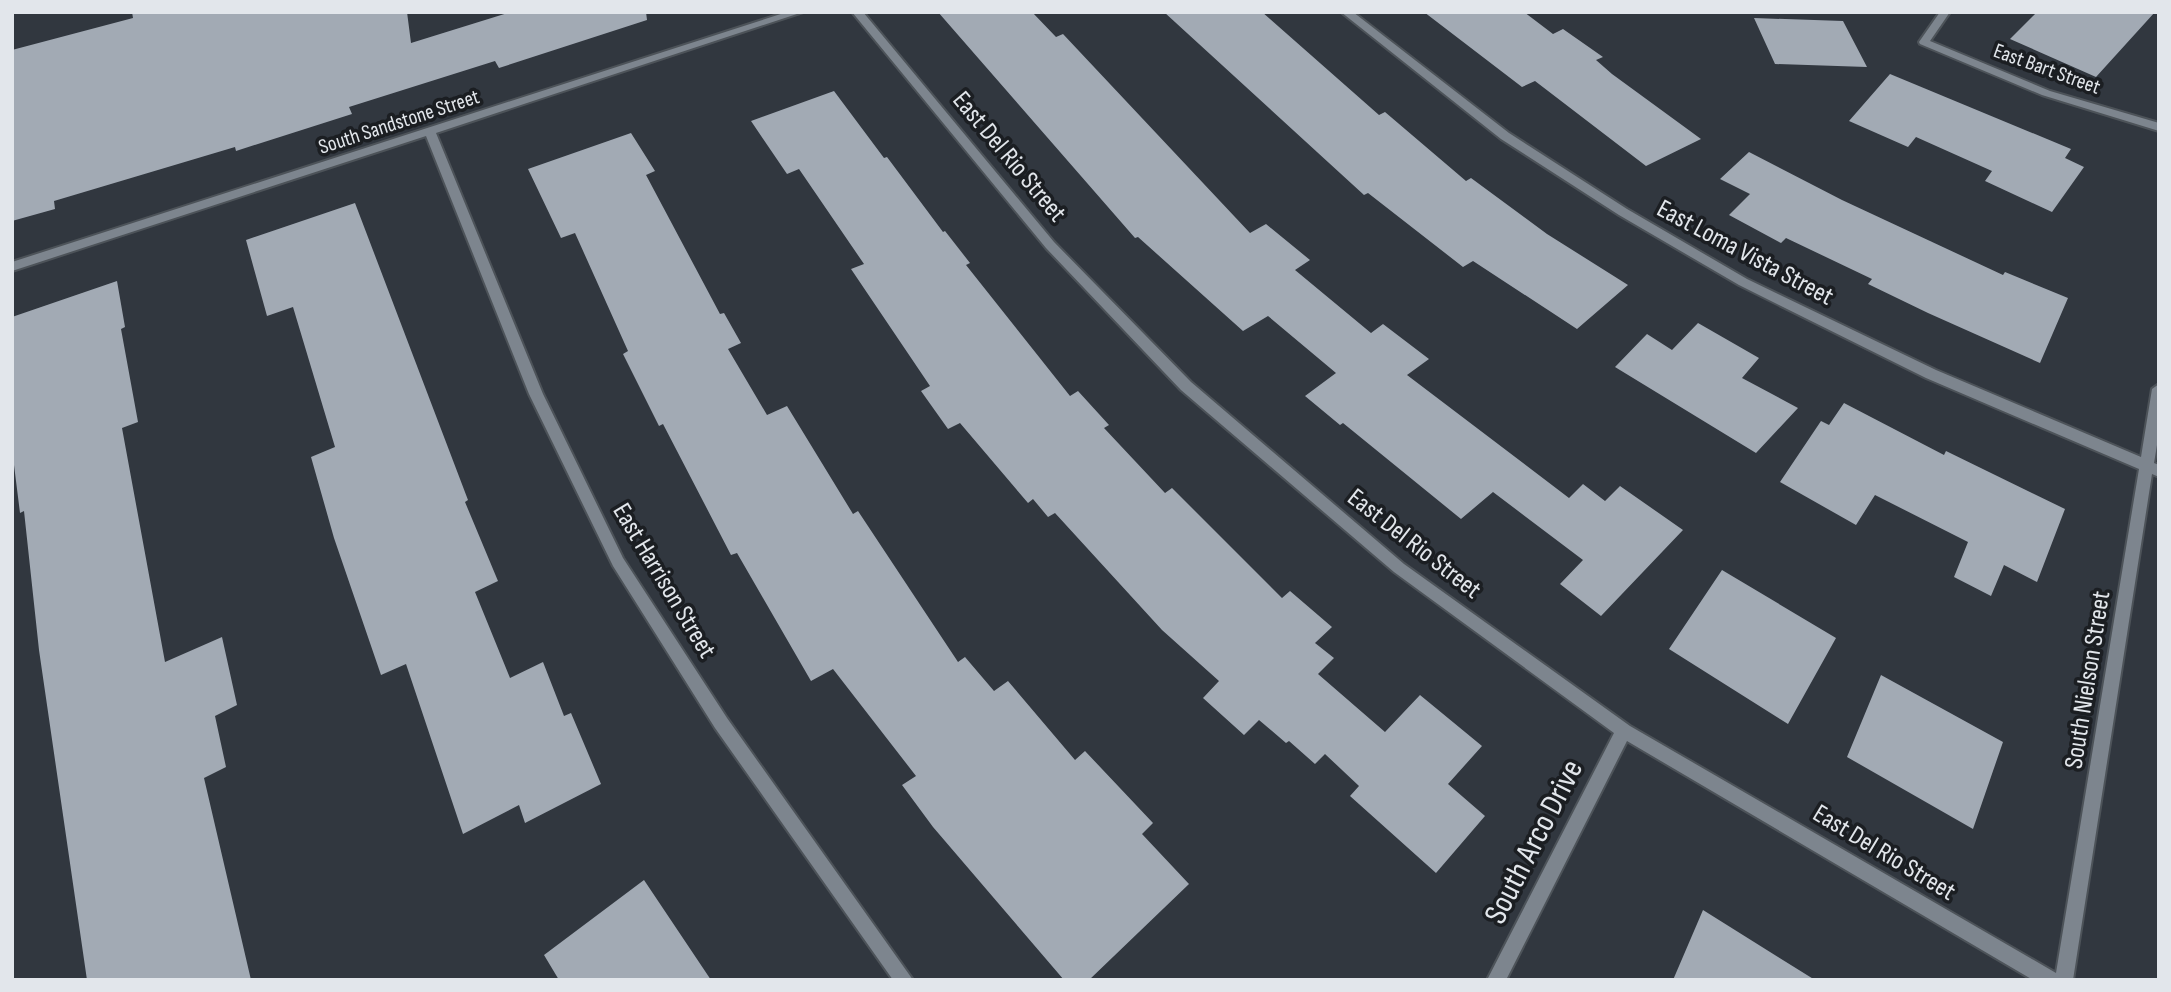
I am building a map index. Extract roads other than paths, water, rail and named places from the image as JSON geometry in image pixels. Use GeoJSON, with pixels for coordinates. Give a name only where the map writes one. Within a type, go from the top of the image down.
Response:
{"type":"FeatureCollection","features":[{"type":"Feature","properties":{"kind":"street","name":"South Sandstone Street"},"geometry":{"type":"LineString","coordinates":[[12,267],[798,12]]}},
{"type":"Feature","properties":{"kind":"street","name":"East Del Rio Street"},"geometry":{"type":"LineString","coordinates":[[857,12],[1050,245],[1186,386],[1399,568],[1624,731],[2051,980]]}},
{"type":"Feature","properties":{"kind":"street","name":"East Loma Vista Street"},"geometry":{"type":"LineString","coordinates":[[1346,12],[1505,136],[1623,212],[1743,282],[1931,374],[2153,469]]}},
{"type":"Feature","properties":{"kind":"street","name":"East Bart Street"},"geometry":{"type":"LineString","coordinates":[[1945,12],[1924,42],[2046,93],[2159,127]]}},
{"type":"Feature","properties":{"kind":"street","name":"East Harrison Street"},"geometry":{"type":"LineString","coordinates":[[430,132],[537,394],[618,562],[721,723],[904,980]]}},
{"type":"Feature","properties":{"kind":"street","name":"South Nielson Street"},"geometry":{"type":"LineString","coordinates":[[2064,980],[2153,469],[2159,389]]}},
{"type":"Feature","properties":{"kind":"street","name":"South Arco Drive"},"geometry":{"type":"LineString","coordinates":[[1496,980],[1624,731]]}}]}
